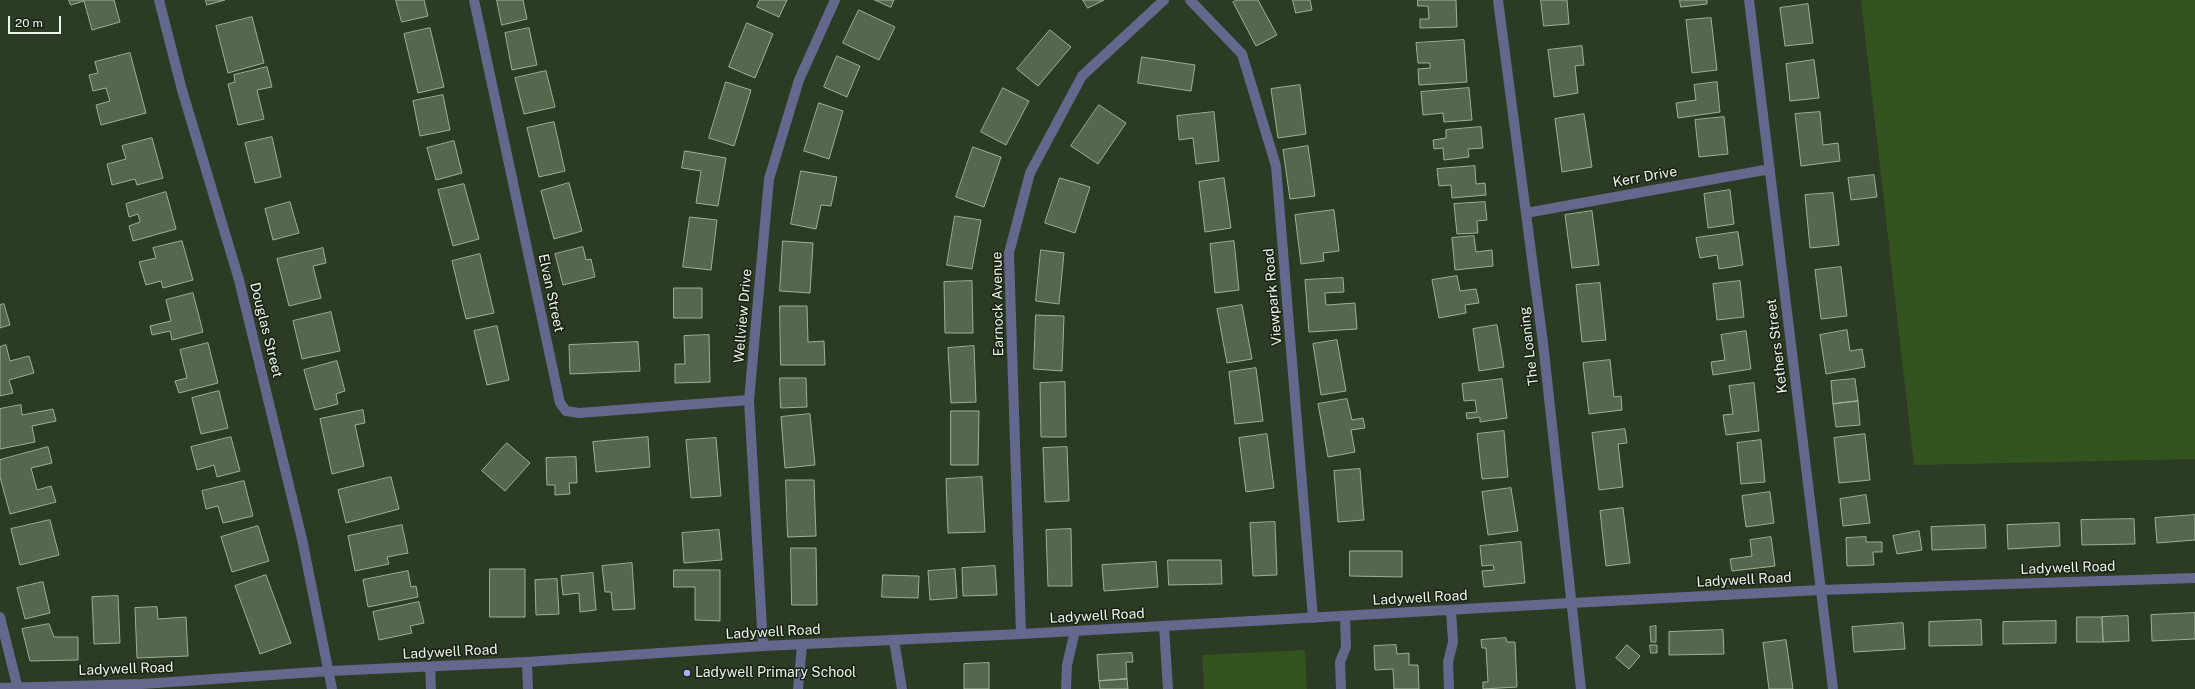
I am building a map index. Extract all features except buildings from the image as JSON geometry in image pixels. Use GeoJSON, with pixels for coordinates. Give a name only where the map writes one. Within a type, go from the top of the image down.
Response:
{"type":"FeatureCollection","features":[{"type":"Feature","properties":{"kind":"street","name":"Douglas Street"},"geometry":{"type":"LineString","coordinates":[[159,0],[182,90],[239,280],[302,539],[330,671],[332,689]]}},
{"type":"Feature","properties":{"kind":"street","name":"Elvan Street"},"geometry":{"type":"LineString","coordinates":[[474,0],[560,403],[566,411],[579,413],[749,400]]}},
{"type":"Feature","properties":{"kind":"street","name":"Wellview Drive"},"geometry":{"type":"LineString","coordinates":[[762,646],[749,400],[769,179],[799,80],[835,0]]}},
{"type":"Feature","properties":{"kind":"street","name":"Earnock Avenue"},"geometry":{"type":"LineString","coordinates":[[1020,634],[1009,252],[1030,172],[1082,76],[1164,0]]}},
{"type":"Feature","properties":{"kind":"street","name":"Viewpark Road"},"geometry":{"type":"LineString","coordinates":[[1190,0],[1242,54],[1276,166],[1313,618]]}},
{"type":"Feature","properties":{"kind":"street","name":"The Loaning"},"geometry":{"type":"LineString","coordinates":[[1498,0],[1543,343],[1581,689]]}},
{"type":"Feature","properties":{"kind":"street","name":"Kethers Street"},"geometry":{"type":"LineString","coordinates":[[1749,0],[1833,689]]}},
{"type":"Feature","properties":{"kind":"street","name":"Kerr Drive"},"geometry":{"type":"LineString","coordinates":[[1526,213],[1770,169]]}},
{"type":"Feature","properties":{"kind":"street","name":"Ladywell Road"},"geometry":{"type":"LineString","coordinates":[[0,688],[142,684],[330,671],[527,662],[762,646],[1020,634],[1820,590],[2195,578]]}},
{"type":"Feature","properties":{"kind":"street"},"geometry":{"type":"LineString","coordinates":[[1449,689],[1448,662],[1453,642],[1451,610]]}},
{"type":"Feature","properties":{"kind":"street"},"geometry":{"type":"LineString","coordinates":[[0,616],[18,688]]}},
{"type":"Feature","properties":{"kind":"street"},"geometry":{"type":"LineString","coordinates":[[1341,689],[1340,662],[1346,647],[1344,616]]}},
{"type":"Feature","properties":{"kind":"street"},"geometry":{"type":"LineString","coordinates":[[1164,626],[1168,689]]}},
{"type":"Feature","properties":{"kind":"street"},"geometry":{"type":"LineString","coordinates":[[1066,689],[1067,664],[1075,631]]}},
{"type":"Feature","properties":{"kind":"street"},"geometry":{"type":"LineString","coordinates":[[894,640],[902,689]]}},
{"type":"Feature","properties":{"kind":"street"},"geometry":{"type":"LineString","coordinates":[[798,689],[802,645]]}},
{"type":"Feature","properties":{"kind":"street"},"geometry":{"type":"LineString","coordinates":[[527,662],[528,689]]}},
{"type":"Feature","properties":{"kind":"street"},"geometry":{"type":"LineString","coordinates":[[430,667],[431,689]]}},
{"type":"Feature","properties":{"kind":"green space"},"geometry":{"type":"Polygon","coordinates":[[[1861,0],[2195,0],[2195,459],[1914,465],[1861,0]]]}},
{"type":"Feature","properties":{"kind":"green space"},"geometry":{"type":"Polygon","coordinates":[[[1305,650],[1307,689],[1204,689],[1202,655],[1305,650]]]}},
{"type":"Feature","properties":{"kind":"place","name":"Ladywell Primary School"},"geometry":{"type":"Point","coordinates":[687,673]}}]}
